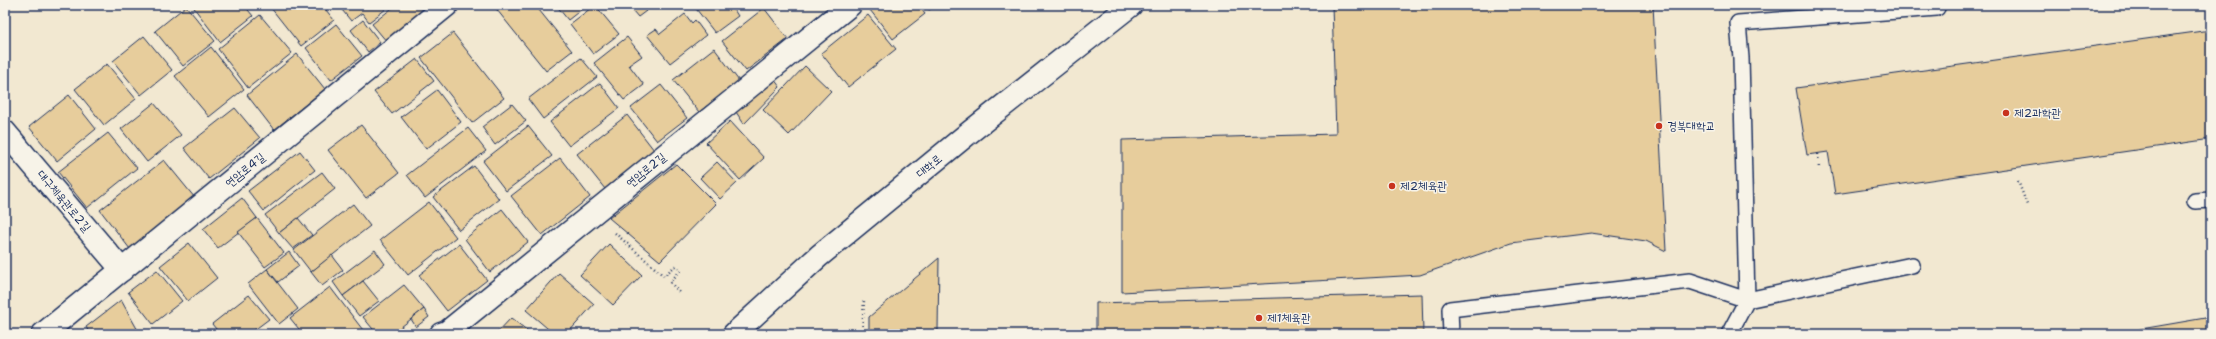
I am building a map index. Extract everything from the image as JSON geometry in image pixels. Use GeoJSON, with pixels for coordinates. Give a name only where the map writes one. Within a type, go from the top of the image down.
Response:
{"type":"FeatureCollection","features":[{"type":"Feature","properties":{"kind":"street","name":"연암로4길"},"geometry":{"type":"LineString","coordinates":[[43,334],[447,5]]}},
{"type":"Feature","properties":{"kind":"street","name":"대학로"},"geometry":{"type":"LineString","coordinates":[[734,334],[819,256],[970,132],[1132,5]]}},
{"type":"Feature","properties":{"kind":"street","name":"연암로2길"},"geometry":{"type":"LineString","coordinates":[[446,333],[594,213],[836,9]]}},
{"type":"Feature","properties":{"kind":"street","name":"대구체육관로2길"},"geometry":{"type":"LineString","coordinates":[[5,132],[122,270]]}},
{"type":"Feature","properties":{"kind":"lane"},"geometry":{"type":"LineString","coordinates":[[1729,334],[1747,300],[1741,58],[1738,23],[1937,8],[1937,5]]}},
{"type":"Feature","properties":{"kind":"lane"},"geometry":{"type":"LineString","coordinates":[[2195,201],[2211,200]]}},
{"type":"Feature","properties":{"kind":"lane"},"geometry":{"type":"LineString","coordinates":[[1451,334],[1450,308],[1690,281],[1747,300],[1912,265]]}},
{"type":"Feature","properties":{"kind":"path"},"geometry":{"type":"LineString","coordinates":[[1818,154],[1819,169]]}},
{"type":"Feature","properties":{"kind":"path"},"geometry":{"type":"LineString","coordinates":[[2018,181],[2027,205]]}},
{"type":"Feature","properties":{"kind":"path"},"geometry":{"type":"LineString","coordinates":[[594,213],[664,276],[675,266],[681,270],[670,282],[680,293]]}},
{"type":"Feature","properties":{"kind":"path"},"geometry":{"type":"LineString","coordinates":[[862,334],[864,300]]}},
{"type":"Feature","properties":{"kind":"building"},"geometry":{"type":"Polygon","coordinates":[[[198,5],[244,5],[253,16],[220,42],[194,8],[198,5]]]}},
{"type":"Feature","properties":{"kind":"building"},"geometry":{"type":"Polygon","coordinates":[[[275,5],[322,5],[334,20],[301,46],[271,8],[275,5]]]}},
{"type":"Feature","properties":{"kind":"building"},"geometry":{"type":"Polygon","coordinates":[[[338,5],[382,5],[386,9],[369,22],[362,13],[351,21],[338,5]]]}},
{"type":"Feature","properties":{"kind":"building"},"geometry":{"type":"Polygon","coordinates":[[[396,5],[423,5],[427,10],[387,42],[372,24],[396,5]]]}},
{"type":"Feature","properties":{"kind":"building"},"geometry":{"type":"Polygon","coordinates":[[[493,5],[535,5],[572,51],[546,71],[493,5]]]}},
{"type":"Feature","properties":{"kind":"building"},"geometry":{"type":"Polygon","coordinates":[[[556,5],[587,5],[568,20],[556,5]]]}},
{"type":"Feature","properties":{"kind":"building"},"geometry":{"type":"Polygon","coordinates":[[[595,5],[619,34],[593,54],[570,24],[595,5]]]}},
{"type":"Feature","properties":{"kind":"building"},"geometry":{"type":"Polygon","coordinates":[[[628,5],[654,5],[638,17],[628,5]]]}},
{"type":"Feature","properties":{"kind":"building"},"geometry":{"type":"Polygon","coordinates":[[[693,5],[731,5],[738,16],[715,33],[693,5]]]}},
{"type":"Feature","properties":{"kind":"building"},"geometry":{"type":"Polygon","coordinates":[[[876,5],[918,5],[925,14],[893,39],[870,10],[876,5]]]}},
{"type":"Feature","properties":{"kind":"building"},"geometry":{"type":"Polygon","coordinates":[[[925,5],[936,5],[929,10],[925,5]]]}},
{"type":"Feature","properties":{"kind":"building","name":"제2체육관"},"geometry":{"type":"Polygon","coordinates":[[[1332,5],[1653,5],[1666,251],[1646,241],[1591,233],[1511,243],[1420,275],[1122,292],[1122,140],[1336,134],[1332,5]]]}},
{"type":"Feature","properties":{"kind":"building"},"geometry":{"type":"Polygon","coordinates":[[[186,6],[215,41],[183,66],[155,31],[186,6]]]}},
{"type":"Feature","properties":{"kind":"building"},"geometry":{"type":"Polygon","coordinates":[[[764,8],[788,39],[746,71],[722,41],[764,8]]]}},
{"type":"Feature","properties":{"kind":"building"},"geometry":{"type":"Polygon","coordinates":[[[685,14],[692,23],[695,20],[706,35],[670,63],[647,35],[656,29],[660,34],[685,14]]]}},
{"type":"Feature","properties":{"kind":"building"},"geometry":{"type":"Polygon","coordinates":[[[260,15],[292,53],[248,88],[218,49],[260,15]]]}},
{"type":"Feature","properties":{"kind":"building"},"geometry":{"type":"Polygon","coordinates":[[[868,15],[896,49],[848,87],[821,53],[868,15]]]}},
{"type":"Feature","properties":{"kind":"building"},"geometry":{"type":"Polygon","coordinates":[[[363,20],[380,42],[368,52],[351,30],[363,20]]]}},
{"type":"Feature","properties":{"kind":"building"},"geometry":{"type":"Polygon","coordinates":[[[336,24],[362,56],[331,80],[306,48],[336,24]]]}},
{"type":"Feature","properties":{"kind":"building","name":"제2과학관"},"geometry":{"type":"Polygon","coordinates":[[[2211,31],[2211,139],[1835,194],[1828,152],[1807,155],[1796,88],[2211,31]]]}},
{"type":"Feature","properties":{"kind":"building"},"geometry":{"type":"Polygon","coordinates":[[[453,33],[504,98],[472,123],[421,58],[453,33]]]}},
{"type":"Feature","properties":{"kind":"building"},"geometry":{"type":"Polygon","coordinates":[[[144,36],[172,70],[141,95],[113,61],[144,36]]]}},
{"type":"Feature","properties":{"kind":"building"},"geometry":{"type":"Polygon","coordinates":[[[627,37],[642,56],[629,65],[644,85],[624,100],[594,63],[627,37]]]}},
{"type":"Feature","properties":{"kind":"building"},"geometry":{"type":"Polygon","coordinates":[[[211,47],[244,89],[209,117],[175,76],[211,47]]]}},
{"type":"Feature","properties":{"kind":"building"},"geometry":{"type":"Polygon","coordinates":[[[714,48],[739,81],[699,112],[673,80],[714,48]]]}},
{"type":"Feature","properties":{"kind":"building"},"geometry":{"type":"Polygon","coordinates":[[[297,54],[325,89],[274,130],[247,95],[297,54]]]}},
{"type":"Feature","properties":{"kind":"building"},"geometry":{"type":"Polygon","coordinates":[[[581,58],[597,77],[543,119],[528,99],[581,58]]]}},
{"type":"Feature","properties":{"kind":"building"},"geometry":{"type":"Polygon","coordinates":[[[417,59],[434,81],[392,114],[374,92],[417,59]]]}},
{"type":"Feature","properties":{"kind":"building"},"geometry":{"type":"Polygon","coordinates":[[[107,64],[136,99],[104,125],[75,89],[107,64]]]}},
{"type":"Feature","properties":{"kind":"building"},"geometry":{"type":"Polygon","coordinates":[[[805,66],[831,91],[789,135],[763,110],[805,66]]]}},
{"type":"Feature","properties":{"kind":"building"},"geometry":{"type":"Polygon","coordinates":[[[771,75],[780,87],[744,124],[734,109],[771,75]]]}},
{"type":"Feature","properties":{"kind":"building"},"geometry":{"type":"Polygon","coordinates":[[[600,83],[619,108],[569,146],[550,122],[600,83]]]}},
{"type":"Feature","properties":{"kind":"building"},"geometry":{"type":"Polygon","coordinates":[[[661,85],[687,118],[657,141],[631,108],[661,85]]]}},
{"type":"Feature","properties":{"kind":"building"},"geometry":{"type":"Polygon","coordinates":[[[437,90],[461,122],[426,149],[401,117],[437,90]]]}},
{"type":"Feature","properties":{"kind":"building"},"geometry":{"type":"Polygon","coordinates":[[[69,95],[96,129],[57,161],[29,127],[69,95]]]}},
{"type":"Feature","properties":{"kind":"building"},"geometry":{"type":"Polygon","coordinates":[[[154,103],[181,135],[147,162],[121,129],[154,103]]]}},
{"type":"Feature","properties":{"kind":"building"},"geometry":{"type":"Polygon","coordinates":[[[512,104],[526,121],[495,145],[482,127],[512,104]]]}},
{"type":"Feature","properties":{"kind":"building"},"geometry":{"type":"Polygon","coordinates":[[[235,108],[260,138],[209,179],[184,148],[235,108]]]}},
{"type":"Feature","properties":{"kind":"building"},"geometry":{"type":"Polygon","coordinates":[[[627,115],[654,150],[605,189],[577,154],[627,115]]]}},
{"type":"Feature","properties":{"kind":"building"},"geometry":{"type":"Polygon","coordinates":[[[730,121],[764,158],[740,180],[706,143],[730,121]]]}},
{"type":"Feature","properties":{"kind":"building"},"geometry":{"type":"Polygon","coordinates":[[[361,125],[399,173],[366,198],[328,150],[361,125]]]}},
{"type":"Feature","properties":{"kind":"building"},"geometry":{"type":"Polygon","coordinates":[[[528,126],[552,156],[506,191],[483,161],[528,126]]]}},
{"type":"Feature","properties":{"kind":"building"},"geometry":{"type":"Polygon","coordinates":[[[468,128],[486,151],[425,198],[407,175],[468,128]]]}},
{"type":"Feature","properties":{"kind":"building"},"geometry":{"type":"Polygon","coordinates":[[[108,133],[137,168],[87,208],[58,172],[108,133]]]}},
{"type":"Feature","properties":{"kind":"building"},"geometry":{"type":"Polygon","coordinates":[[[300,151],[315,170],[264,211],[248,191],[300,151]]]}},
{"type":"Feature","properties":{"kind":"building"},"geometry":{"type":"Polygon","coordinates":[[[560,158],[590,197],[542,235],[511,196],[560,158]]]}},
{"type":"Feature","properties":{"kind":"building"},"geometry":{"type":"Polygon","coordinates":[[[164,160],[195,198],[130,249],[100,210],[164,160]]]}},
{"type":"Feature","properties":{"kind":"building"},"geometry":{"type":"Polygon","coordinates":[[[717,162],[737,183],[720,199],[700,178],[717,162]]]}},
{"type":"Feature","properties":{"kind":"building"},"geometry":{"type":"Polygon","coordinates":[[[676,164],[716,204],[660,261],[609,218],[676,164]]]}},
{"type":"Feature","properties":{"kind":"building"},"geometry":{"type":"Polygon","coordinates":[[[474,166],[499,199],[459,230],[433,197],[474,166]]]}},
{"type":"Feature","properties":{"kind":"building"},"geometry":{"type":"Polygon","coordinates":[[[322,172],[335,189],[279,233],[265,215],[322,172]]]}},
{"type":"Feature","properties":{"kind":"building"},"geometry":{"type":"Polygon","coordinates":[[[242,198],[257,218],[218,248],[203,229],[242,198]]]}},
{"type":"Feature","properties":{"kind":"building"},"geometry":{"type":"Polygon","coordinates":[[[429,202],[456,237],[408,275],[380,240],[429,202]]]}},
{"type":"Feature","properties":{"kind":"building"},"geometry":{"type":"Polygon","coordinates":[[[353,204],[370,226],[311,272],[294,250],[353,204]]]}},
{"type":"Feature","properties":{"kind":"building"},"geometry":{"type":"Polygon","coordinates":[[[502,209],[528,242],[490,272],[465,239],[502,209]]]}},
{"type":"Feature","properties":{"kind":"building"},"geometry":{"type":"Polygon","coordinates":[[[257,218],[284,253],[265,267],[238,232],[257,218]]]}},
{"type":"Feature","properties":{"kind":"building"},"geometry":{"type":"Polygon","coordinates":[[[298,218],[312,235],[293,249],[279,233],[298,218]]]}},
{"type":"Feature","properties":{"kind":"building"},"geometry":{"type":"Polygon","coordinates":[[[189,243],[217,278],[188,301],[160,266],[189,243]]]}},
{"type":"Feature","properties":{"kind":"building"},"geometry":{"type":"Polygon","coordinates":[[[459,244],[487,280],[447,311],[419,275],[459,244]]]}},
{"type":"Feature","properties":{"kind":"building"},"geometry":{"type":"Polygon","coordinates":[[[609,244],[642,275],[613,305],[580,275],[609,244]]]}},
{"type":"Feature","properties":{"kind":"building"},"geometry":{"type":"Polygon","coordinates":[[[375,250],[385,264],[343,296],[333,282],[375,250]]]}},
{"type":"Feature","properties":{"kind":"building"},"geometry":{"type":"Polygon","coordinates":[[[289,252],[299,266],[278,282],[267,269],[289,252]]]}},
{"type":"Feature","properties":{"kind":"building"},"geometry":{"type":"Polygon","coordinates":[[[332,255],[343,270],[322,286],[311,272],[332,255]]]}},
{"type":"Feature","properties":{"kind":"building"},"geometry":{"type":"Polygon","coordinates":[[[939,258],[938,331],[869,330],[869,317],[939,258]]]}},
{"type":"Feature","properties":{"kind":"building"},"geometry":{"type":"Polygon","coordinates":[[[267,269],[298,309],[279,324],[248,284],[267,269]]]}},
{"type":"Feature","properties":{"kind":"building"},"geometry":{"type":"Polygon","coordinates":[[[157,270],[182,301],[153,324],[128,292],[157,270]]]}},
{"type":"Feature","properties":{"kind":"building"},"geometry":{"type":"Polygon","coordinates":[[[559,273],[594,304],[567,334],[554,334],[526,310],[559,273]]]}},
{"type":"Feature","properties":{"kind":"building"},"geometry":{"type":"Polygon","coordinates":[[[363,281],[379,301],[359,316],[343,296],[363,281]]]}},
{"type":"Feature","properties":{"kind":"building"},"geometry":{"type":"Polygon","coordinates":[[[404,285],[424,309],[392,334],[377,334],[363,317],[404,285]]]}},
{"type":"Feature","properties":{"kind":"building"},"geometry":{"type":"Polygon","coordinates":[[[330,287],[366,334],[303,334],[290,318],[330,287]]]}},
{"type":"Feature","properties":{"kind":"building","name":"제1체육관"},"geometry":{"type":"Polygon","coordinates":[[[1422,294],[1423,334],[1096,334],[1096,303],[1422,294]]]}},
{"type":"Feature","properties":{"kind":"building"},"geometry":{"type":"Polygon","coordinates":[[[249,295],[269,319],[249,334],[220,334],[212,324],[249,295]]]}},
{"type":"Feature","properties":{"kind":"building"},"geometry":{"type":"Polygon","coordinates":[[[121,300],[140,334],[90,334],[86,327],[121,300]]]}},
{"type":"Feature","properties":{"kind":"building"},"geometry":{"type":"Polygon","coordinates":[[[424,309],[429,317],[416,327],[411,319],[424,309]]]}},
{"type":"Feature","properties":{"kind":"building"},"geometry":{"type":"Polygon","coordinates":[[[2211,317],[2211,334],[2112,334],[2211,317]]]}},
{"type":"Feature","properties":{"kind":"building"},"geometry":{"type":"Polygon","coordinates":[[[511,318],[532,334],[496,334],[511,318]]]}},
{"type":"Feature","properties":{"kind":"place","name":"제2과학관"},"geometry":{"type":"Point","coordinates":[2006,113]}},
{"type":"Feature","properties":{"kind":"place","name":"경북대학교"},"geometry":{"type":"Point","coordinates":[1659,126]}},
{"type":"Feature","properties":{"kind":"place","name":"제2체육관"},"geometry":{"type":"Point","coordinates":[1392,186]}},
{"type":"Feature","properties":{"kind":"place","name":"제1체육관"},"geometry":{"type":"Point","coordinates":[1259,318]}}]}
